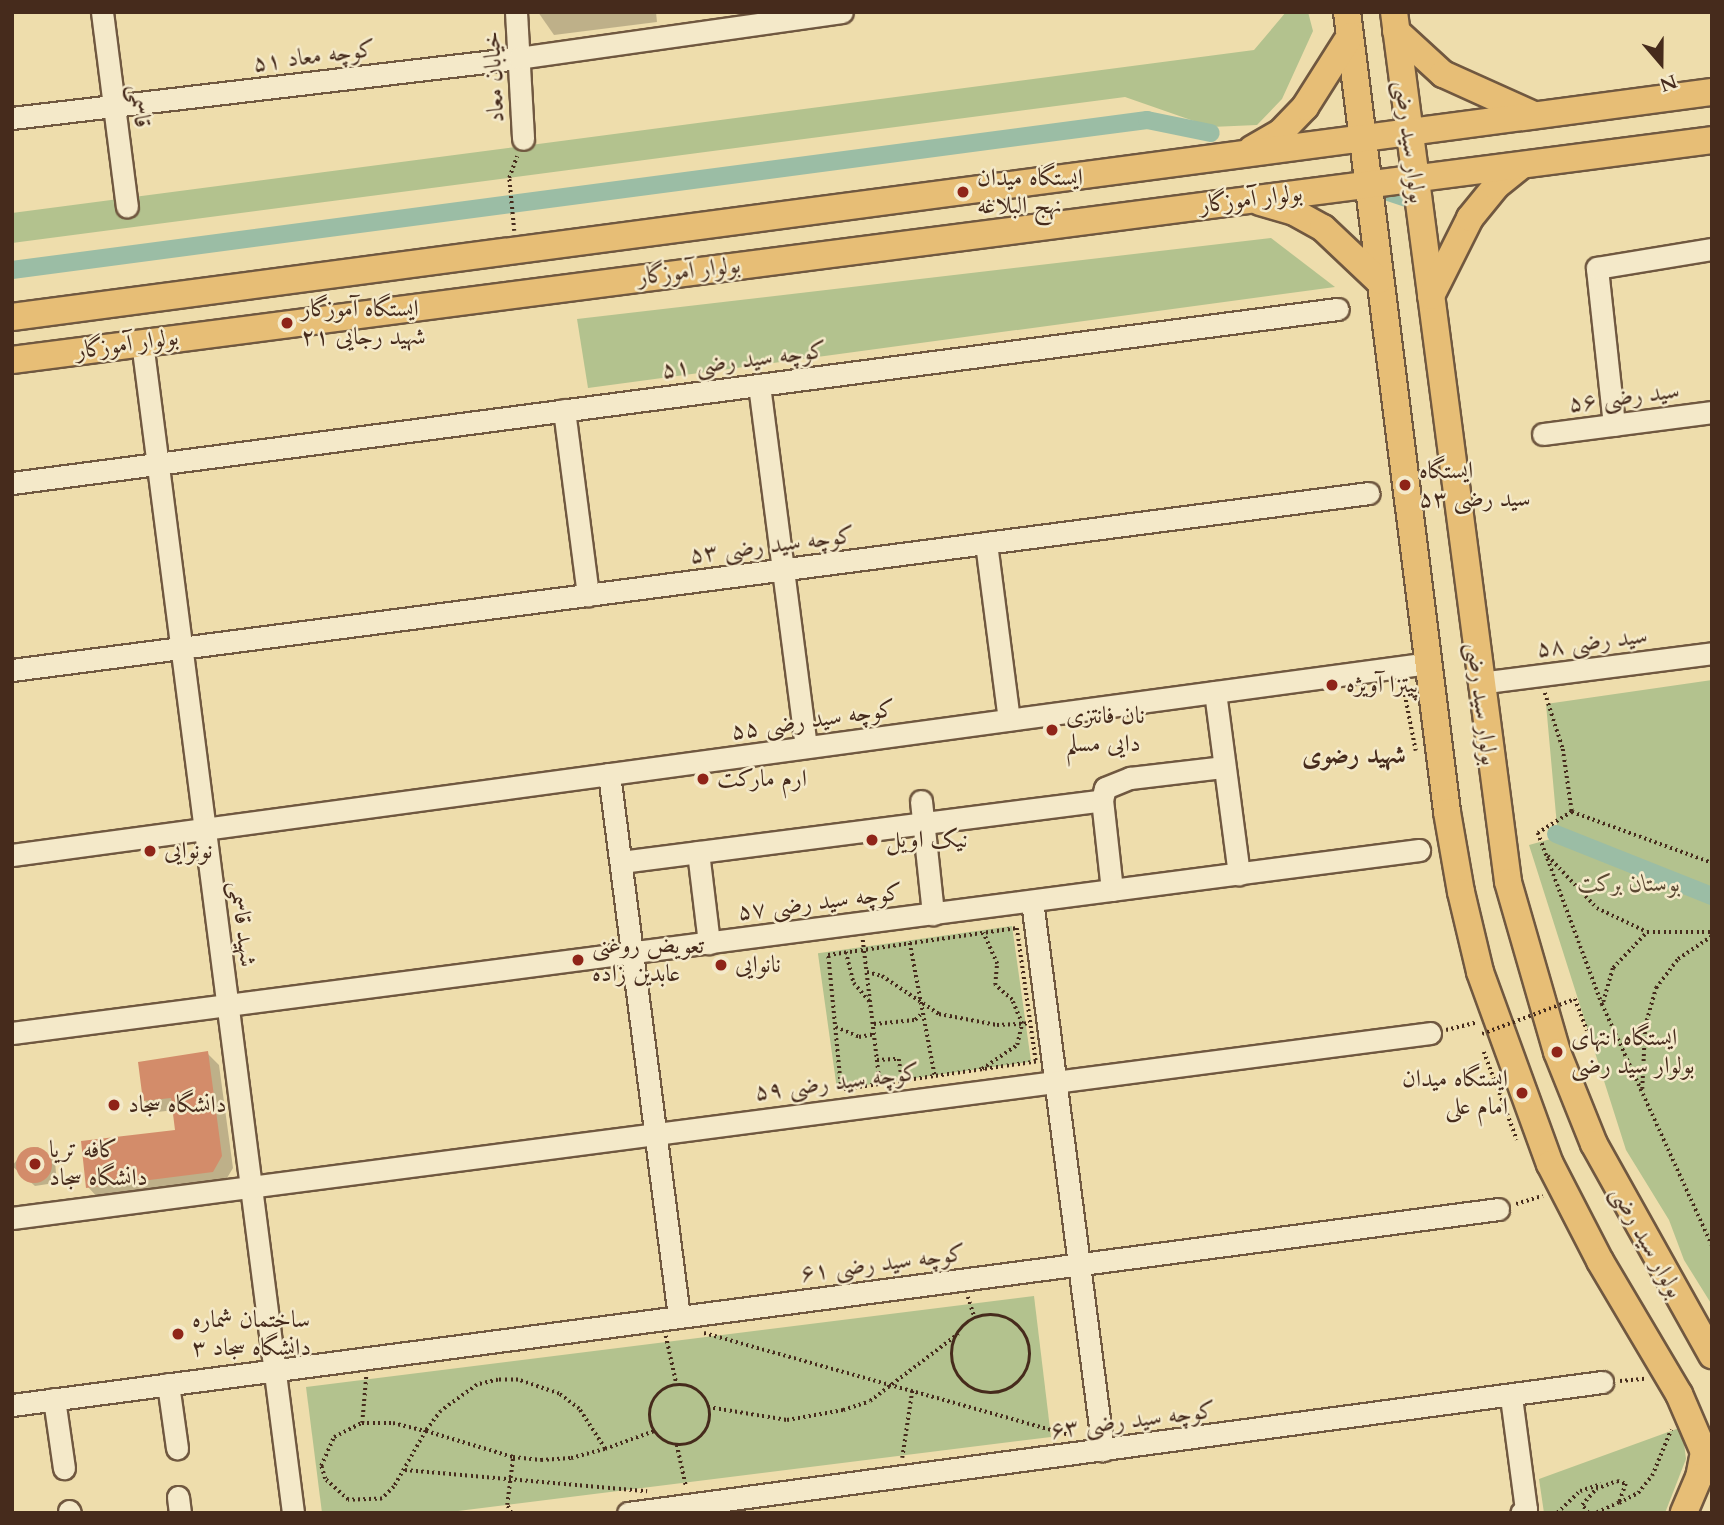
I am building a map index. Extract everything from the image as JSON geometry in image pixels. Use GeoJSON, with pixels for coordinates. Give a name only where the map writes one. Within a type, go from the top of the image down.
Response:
{"type":"FeatureCollection","features":[{"type":"Feature","properties":{"kind":"main road"},"geometry":{"type":"LineString","coordinates":[[1395,21],[1443,74],[1535,116]]}},
{"type":"Feature","properties":{"kind":"main road","name":"بولوار سید رضی"},"geometry":{"type":"LineString","coordinates":[[1395,21],[1479,683],[1508,882],[1558,1052],[1594,1144],[1712,1355]]}},
{"type":"Feature","properties":{"kind":"main road"},"geometry":{"type":"LineString","coordinates":[[1242,155],[1281,132],[1305,107],[1348,24]]}},
{"type":"Feature","properties":{"kind":"main road","name":"بولوار سید رضی"},"geometry":{"type":"LineString","coordinates":[[1348,24],[1378,280],[1461,892],[1512,1069],[1550,1164],[1600,1261],[1679,1394],[1708,1456],[1684,1513]]}},
{"type":"Feature","properties":{"kind":"main road"},"geometry":{"type":"LineString","coordinates":[[1409,132],[1712,92]]}},
{"type":"Feature","properties":{"kind":"main road","name":"بولوار آموزگار"},"geometry":{"type":"LineString","coordinates":[[12,317],[1409,132]]}},
{"type":"Feature","properties":{"kind":"main road"},"geometry":{"type":"LineString","coordinates":[[1415,179],[1712,140]]}},
{"type":"Feature","properties":{"kind":"main road"},"geometry":{"type":"LineString","coordinates":[[1430,298],[1450,250],[1470,218],[1496,186],[1522,165]]}},
{"type":"Feature","properties":{"kind":"main road","name":"بولوار آموزگار"},"geometry":{"type":"LineString","coordinates":[[12,360],[1415,179]]}},
{"type":"Feature","properties":{"kind":"main road"},"geometry":{"type":"LineString","coordinates":[[1248,199],[1294,212],[1323,228],[1378,280]]}},
{"type":"Feature","properties":{"kind":"street","name":"قاسمی"},"geometry":{"type":"LineString","coordinates":[[102,12],[127,206]]}},
{"type":"Feature","properties":{"kind":"street","name":"خیابان معاد"},"geometry":{"type":"LineString","coordinates":[[516,12],[523,139]]}},
{"type":"Feature","properties":{"kind":"street","name":"کوچه معاد ۵۱"},"geometry":{"type":"LineString","coordinates":[[12,118],[519,58],[842,12]]}},
{"type":"Feature","properties":{"kind":"street"},"geometry":{"type":"LineString","coordinates":[[1614,425],[1597,268],[1712,249]]}},
{"type":"Feature","properties":{"kind":"street","name":"کوچه سید رضی ۵۱"},"geometry":{"type":"LineString","coordinates":[[12,483],[1338,309]]}},
{"type":"Feature","properties":{"kind":"street","name":"شهید قاسمی"},"geometry":{"type":"LineString","coordinates":[[142,342],[293,1513]]}},
{"type":"Feature","properties":{"kind":"street"},"geometry":{"type":"LineString","coordinates":[[759,385],[806,747]]}},
{"type":"Feature","properties":{"kind":"street"},"geometry":{"type":"LineString","coordinates":[[564,410],[587,595]]}},
{"type":"Feature","properties":{"kind":"street","name":"سید رضی ۵۶"},"geometry":{"type":"LineString","coordinates":[[1543,434],[1712,412]]}},
{"type":"Feature","properties":{"kind":"street","name":"کوچه سید رضی ۵۳"},"geometry":{"type":"LineString","coordinates":[[12,670],[1368,493]]}},
{"type":"Feature","properties":{"kind":"street"},"geometry":{"type":"LineString","coordinates":[[986,543],[1009,720]]}},
{"type":"Feature","properties":{"kind":"street","name":"سید رضی ۵۸"},"geometry":{"type":"LineString","coordinates":[[1479,683],[1712,653]]}},
{"type":"Feature","properties":{"kind":"street","name":"کوچه سید رضی ۵۵"},"geometry":{"type":"LineString","coordinates":[[12,855],[1428,663]]}},
{"type":"Feature","properties":{"kind":"street"},"geometry":{"type":"LineString","coordinates":[[1215,692],[1239,874]]}},
{"type":"Feature","properties":{"kind":"street"},"geometry":{"type":"LineString","coordinates":[[1112,890],[1102,800],[1105,788],[1130,778],[1224,767]]}},
{"type":"Feature","properties":{"kind":"street"},"geometry":{"type":"LineString","coordinates":[[609,774],[655,1132],[670,1318]]}},
{"type":"Feature","properties":{"kind":"street"},"geometry":{"type":"LineString","coordinates":[[621,862],[1102,800]]}},
{"type":"Feature","properties":{"kind":"street"},"geometry":{"type":"LineString","coordinates":[[921,801],[933,914]]}},
{"type":"Feature","properties":{"kind":"street","name":"کوچه سید رضی ۵۷"},"geometry":{"type":"LineString","coordinates":[[12,1033],[1419,850]]}},
{"type":"Feature","properties":{"kind":"street"},"geometry":{"type":"LineString","coordinates":[[698,852],[709,943]]}},
{"type":"Feature","properties":{"kind":"street"},"geometry":{"type":"LineString","coordinates":[[1032,901],[1039,1023],[1055,1080],[1103,1451]]}},
{"type":"Feature","properties":{"kind":"street","name":"کوچه سید رضی ۵۹"},"geometry":{"type":"LineString","coordinates":[[12,1218],[655,1132],[904,1090],[1055,1080],[1430,1033]]}},
{"type":"Feature","properties":{"kind":"street","name":"کوچه سید رضی ۶۱"},"geometry":{"type":"LineString","coordinates":[[12,1405],[1498,1209]]}},
{"type":"Feature","properties":{"kind":"street","name":"کوچه سید رضی ۶۳"},"geometry":{"type":"LineString","coordinates":[[628,1513],[702,1507],[899,1477],[1511,1397],[1602,1382]]}},
{"type":"Feature","properties":{"kind":"street"},"geometry":{"type":"LineString","coordinates":[[168,1384],[177,1448]]}},
{"type":"Feature","properties":{"kind":"street"},"geometry":{"type":"LineString","coordinates":[[1511,1397],[1526,1509],[1521,1513]]}},
{"type":"Feature","properties":{"kind":"street"},"geometry":{"type":"LineString","coordinates":[[54,1399],[64,1468]]}},
{"type":"Feature","properties":{"kind":"path"},"geometry":{"type":"LineString","coordinates":[[509,178],[514,234]]}},
{"type":"Feature","properties":{"kind":"path"},"geometry":{"type":"LineString","coordinates":[[1540,676],[1563,749],[1572,812]]}},
{"type":"Feature","properties":{"kind":"path"},"geometry":{"type":"LineString","coordinates":[[1572,812],[1538,833],[1602,1004],[1712,1245]]}},
{"type":"Feature","properties":{"kind":"path"},"geometry":{"type":"LineString","coordinates":[[1572,812],[1712,863]]}},
{"type":"Feature","properties":{"kind":"path"},"geometry":{"type":"LineString","coordinates":[[1546,855],[1597,908],[1647,932],[1712,934]]}},
{"type":"Feature","properties":{"kind":"path"},"geometry":{"type":"LineString","coordinates":[[860,923],[864,950],[867,972],[872,1004],[879,1076],[904,1090],[937,1086],[980,1070],[1036,1062],[1039,1023],[1017,928],[910,943],[864,950],[846,953],[828,955],[841,1090],[888,1083],[904,1090]]}},
{"type":"Feature","properties":{"kind":"path"},"geometry":{"type":"LineString","coordinates":[[1602,1004],[1613,968],[1647,932]]}},
{"type":"Feature","properties":{"kind":"path"},"geometry":{"type":"LineString","coordinates":[[980,1070],[1017,1045],[1023,1024],[1012,1000],[995,985],[997,964],[983,933]]}},
{"type":"Feature","properties":{"kind":"path"},"geometry":{"type":"LineString","coordinates":[[1642,1093],[1645,1026],[1656,988],[1678,959],[1712,934]]}},
{"type":"Feature","properties":{"kind":"path"},"geometry":{"type":"LineString","coordinates":[[910,943],[937,1086]]}},
{"type":"Feature","properties":{"kind":"path"},"geometry":{"type":"LineString","coordinates":[[846,953],[854,983],[872,1004]]}},
{"type":"Feature","properties":{"kind":"path"},"geometry":{"type":"LineString","coordinates":[[867,972],[882,976],[939,1014],[955,1019],[1039,1023]]}},
{"type":"Feature","properties":{"kind":"path"},"geometry":{"type":"LineString","coordinates":[[1482,1034],[1575,999],[1587,1031]]}},
{"type":"Feature","properties":{"kind":"path"},"geometry":{"type":"LineString","coordinates":[[874,1024],[915,1020],[923,1013]]}},
{"type":"Feature","properties":{"kind":"path"},"geometry":{"type":"LineString","coordinates":[[1430,1033],[1475,1023]]}},
{"type":"Feature","properties":{"kind":"path"},"geometry":{"type":"LineString","coordinates":[[836,1027],[859,1037],[875,1034]]}},
{"type":"Feature","properties":{"kind":"path"},"geometry":{"type":"LineString","coordinates":[[877,1060],[899,1059],[904,1090]]}},
{"type":"Feature","properties":{"kind":"path"},"geometry":{"type":"LineString","coordinates":[[1498,1209],[1545,1196]]}},
{"type":"Feature","properties":{"kind":"path"},"geometry":{"type":"LineString","coordinates":[[654,1431],[653,1402],[677,1386],[696,1391],[708,1407],[756,1417],[815,1418],[870,1401],[893,1386],[975,1318],[987,1315],[1010,1321],[1027,1338],[1030,1351],[1024,1376],[1002,1392],[989,1394],[964,1383],[952,1360],[958,1334]]}},
{"type":"Feature","properties":{"kind":"path"},"geometry":{"type":"LineString","coordinates":[[670,1318],[677,1386]]}},
{"type":"Feature","properties":{"kind":"path"},"geometry":{"type":"LineString","coordinates":[[697,1330],[1059,1430],[1103,1451]]}},
{"type":"Feature","properties":{"kind":"path"},"geometry":{"type":"LineString","coordinates":[[362,1423],[368,1357]]}},
{"type":"Feature","properties":{"kind":"path"},"geometry":{"type":"LineString","coordinates":[[1602,1382],[1645,1378]]}},
{"type":"Feature","properties":{"kind":"path"},"geometry":{"type":"LineString","coordinates":[[604,1449],[579,1409],[559,1394],[518,1380],[477,1385],[458,1395],[426,1431],[405,1470],[382,1499],[365,1502],[335,1491],[321,1466],[334,1437],[362,1423],[393,1423],[426,1431],[513,1457],[571,1458],[604,1449],[654,1431]]}},
{"type":"Feature","properties":{"kind":"path"},"geometry":{"type":"LineString","coordinates":[[899,1477],[912,1391]]}},
{"type":"Feature","properties":{"kind":"path"},"geometry":{"type":"LineString","coordinates":[[677,1445],[703,1434],[708,1407]]}},
{"type":"Feature","properties":{"kind":"path"},"geometry":{"type":"LineString","coordinates":[[654,1431],[677,1445],[702,1507]]}},
{"type":"Feature","properties":{"kind":"path"},"geometry":{"type":"LineString","coordinates":[[511,1513],[507,1505],[513,1457]]}},
{"type":"Feature","properties":{"kind":"path"},"geometry":{"type":"LineString","coordinates":[[405,1470],[651,1492]]}},
{"type":"Feature","properties":{"kind":"path"},"geometry":{"type":"LineString","coordinates":[[1557,1513],[1580,1491],[1623,1481],[1627,1489],[1619,1503],[1597,1513]]}},
{"type":"Feature","properties":{"kind":"path"},"geometry":{"type":"LineString","coordinates":[[1588,1513],[1582,1505],[1605,1484]]}},
{"type":"Feature","properties":{"kind":"green space"},"geometry":{"type":"Polygon","coordinates":[[[1286,12],[1308,12],[1313,31],[1282,99],[1257,125],[1211,127],[1125,97],[12,243],[12,213],[1254,50],[1286,12]]]}},
{"type":"Feature","properties":{"kind":"green space"},"geometry":{"type":"Polygon","coordinates":[[[1271,238],[1335,287],[588,388],[577,319],[1271,238]]]}},
{"type":"Feature","properties":{"kind":"green space","name":"بوستان برکت"},"geometry":{"type":"Polygon","coordinates":[[[1712,680],[1712,1305],[1684,1260],[1669,1220],[1626,1150],[1529,845],[1558,837],[1546,704],[1712,680]]]}},
{"type":"Feature","properties":{"kind":"green space"},"geometry":{"type":"Polygon","coordinates":[[[1012,926],[1031,1062],[837,1089],[818,953],[1012,926]]]}},
{"type":"Feature","properties":{"kind":"green space"},"geometry":{"type":"Polygon","coordinates":[[[1034,1296],[1051,1437],[442,1513],[322,1513],[306,1387],[1034,1296]]]}},
{"type":"Feature","properties":{"kind":"green space"},"geometry":{"type":"Polygon","coordinates":[[[1682,1427],[1686,1459],[1665,1513],[1544,1513],[1539,1479],[1682,1427]]]}},
{"type":"Feature","properties":{"kind":"building"},"geometry":{"type":"Polygon","coordinates":[[[208,1051],[222,1156],[213,1172],[86,1188],[81,1141],[175,1130],[171,1098],[143,1101],[138,1062],[208,1051]]]}},
{"type":"Feature","properties":{"kind":"building","name":"کافه تریا دانشگاه سجاد"},"geometry":{"type":"Polygon","coordinates":[[[34,1147],[47,1152],[52,1165],[47,1178],[34,1183],[21,1178],[16,1165],[21,1152],[34,1147]]]}},
{"type":"Feature","properties":{"kind":"waterway"},"geometry":{"type":"LineString","coordinates":[[12,270],[1147,120],[1211,133]]}},
{"type":"Feature","properties":{"kind":"waterway"},"geometry":{"type":"LineString","coordinates":[[1373,187],[1406,198]]}},
{"type":"Feature","properties":{"kind":"waterway"},"geometry":{"type":"LineString","coordinates":[[1556,834],[1712,896]]}},
{"type":"Feature","properties":{"kind":"place","name":"ایستگاه میدان نهج البلاغه"},"geometry":{"type":"Point","coordinates":[963,192]}},
{"type":"Feature","properties":{"kind":"place","name":"ایستگاه آموزگار شهید رجایی ۲۱"},"geometry":{"type":"Point","coordinates":[287,323]}},
{"type":"Feature","properties":{"kind":"place","name":"ایستگاه سید رضی ۵۳"},"geometry":{"type":"Point","coordinates":[1405,485]}},
{"type":"Feature","properties":{"kind":"place","name":"پیتزا آویژه"},"geometry":{"type":"Point","coordinates":[1332,685]}},
{"type":"Feature","properties":{"kind":"place","name":"نان فانتزی دایی مسلم"},"geometry":{"type":"Point","coordinates":[1052,730]}},
{"type":"Feature","properties":{"kind":"place","name":"ارم مارکت"},"geometry":{"type":"Point","coordinates":[703,779]}},
{"type":"Feature","properties":{"kind":"place","name":"نیک اویل"},"geometry":{"type":"Point","coordinates":[872,840]}},
{"type":"Feature","properties":{"kind":"place","name":"نونوایی"},"geometry":{"type":"Point","coordinates":[150,851]}},
{"type":"Feature","properties":{"kind":"place","name":"تعویض روغنی عابدین زاده"},"geometry":{"type":"Point","coordinates":[578,960]}},
{"type":"Feature","properties":{"kind":"place","name":"نانوایی"},"geometry":{"type":"Point","coordinates":[721,965]}},
{"type":"Feature","properties":{"kind":"place","name":"ایستگاه انتهای بولوار سید رضی"},"geometry":{"type":"Point","coordinates":[1557,1052]}},
{"type":"Feature","properties":{"kind":"place","name":"ایستگاه میدان امام علی"},"geometry":{"type":"Point","coordinates":[1522,1093]}},
{"type":"Feature","properties":{"kind":"place","name":"دانشگاه سجاد"},"geometry":{"type":"Point","coordinates":[114,1105]}},
{"type":"Feature","properties":{"kind":"place","name":"کافه تریا دانشگاه سجاد"},"geometry":{"type":"Point","coordinates":[35,1164]}},
{"type":"Feature","properties":{"kind":"place","name":"ساختمان شماره ۳ دانشگاه سجاد"},"geometry":{"type":"Point","coordinates":[178,1334]}},
{"type":"Feature","properties":{"kind":"district","name":"شهید رضوی"},"geometry":{"type":"Point","coordinates":[1354,755]}}]}
